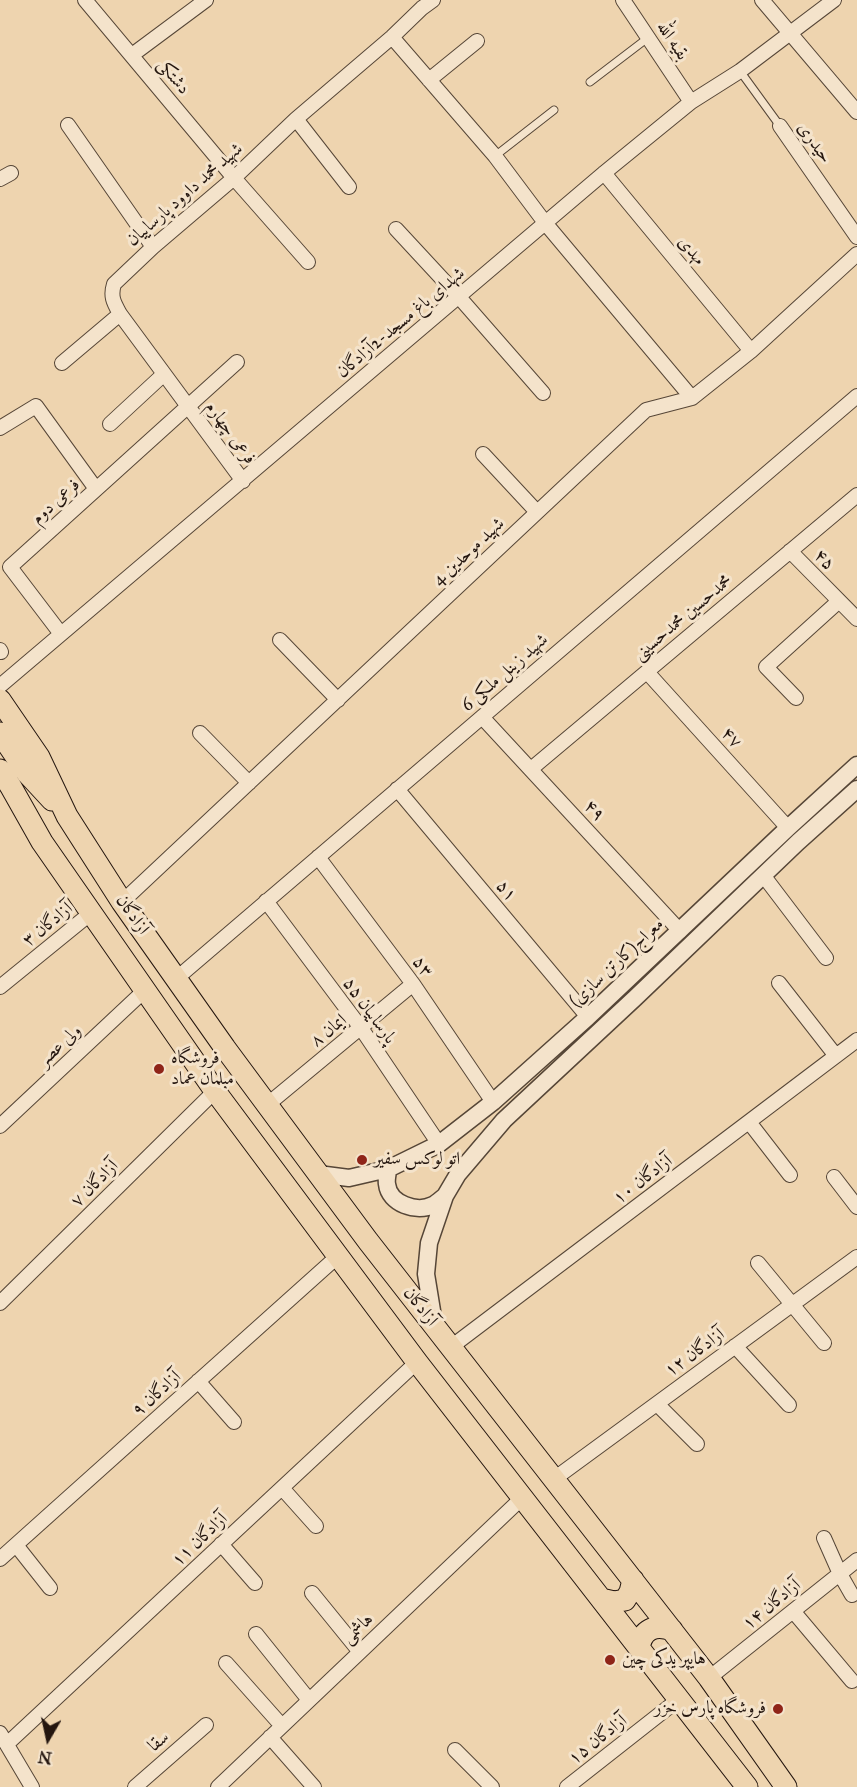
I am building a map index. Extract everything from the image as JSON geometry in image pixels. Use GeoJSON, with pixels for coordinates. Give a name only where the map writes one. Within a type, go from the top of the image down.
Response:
{"type":"FeatureCollection","features":[{"type":"Feature","properties":{"kind":"main road"},"geometry":{"type":"LineString","coordinates":[[0,700],[39,757],[67,816]]}},
{"type":"Feature","properties":{"kind":"main road"},"geometry":{"type":"LineString","coordinates":[[0,733],[27,773],[67,816]]}},
{"type":"Feature","properties":{"kind":"main road"},"geometry":{"type":"LineString","coordinates":[[0,770],[42,842]]}},
{"type":"Feature","properties":{"kind":"main road"},"geometry":{"type":"LineString","coordinates":[[0,797],[42,842]]}},
{"type":"Feature","properties":{"kind":"main road","name":"آزادگان"},"geometry":{"type":"LineString","coordinates":[[67,816],[122,902],[318,1174],[709,1678],[786,1787]]}},
{"type":"Feature","properties":{"kind":"main road","name":"آزادگان"},"geometry":{"type":"LineString","coordinates":[[42,842],[215,1091],[417,1362],[747,1787]]}},
{"type":"Feature","properties":{"kind":"main road"},"geometry":{"type":"LineString","coordinates":[[601,1599],[614,1602],[625,1600],[633,1580]]}},
{"type":"Feature","properties":{"kind":"main road"},"geometry":{"type":"LineString","coordinates":[[639,1648],[644,1634],[652,1629],[662,1627],[672,1630]]}},
{"type":"Feature","properties":{"kind":"street","name":"دشتکی"},"geometry":{"type":"LineString","coordinates":[[85,0],[234,178],[308,262]]}},
{"type":"Feature","properties":{"kind":"street"},"geometry":{"type":"LineString","coordinates":[[132,56],[206,0]]}},
{"type":"Feature","properties":{"kind":"street","name":"بقیه الله"},"geometry":{"type":"LineString","coordinates":[[623,0],[691,102]]}},
{"type":"Feature","properties":{"kind":"street"},"geometry":{"type":"LineString","coordinates":[[762,0],[857,112]]}},
{"type":"Feature","properties":{"kind":"street","name":"شهدای‌ باغ مسجد-2آزادگان"},"geometry":{"type":"LineString","coordinates":[[0,686],[604,173],[691,102],[740,71],[834,0]]}},
{"type":"Feature","properties":{"kind":"street","name":"شهید محمد داوود پارساییان"},"geometry":{"type":"LineString","coordinates":[[188,406],[120,314],[111,292],[114,284],[153,247],[234,178],[296,119],[392,37],[424,3]]}},
{"type":"Feature","properties":{"kind":"street"},"geometry":{"type":"LineString","coordinates":[[392,37],[495,156],[546,224],[692,398]]}},
{"type":"Feature","properties":{"kind":"street"},"geometry":{"type":"LineString","coordinates":[[429,81],[477,40]]}},
{"type":"Feature","properties":{"kind":"street"},"geometry":{"type":"LineString","coordinates":[[296,119],[349,187]]}},
{"type":"Feature","properties":{"kind":"street"},"geometry":{"type":"LineString","coordinates":[[68,125],[153,247]]}},
{"type":"Feature","properties":{"kind":"street","name":"حیدری"},"geometry":{"type":"LineString","coordinates":[[780,126],[857,237]]}},
{"type":"Feature","properties":{"kind":"street","name":"مهدی"},"geometry":{"type":"LineString","coordinates":[[604,173],[751,351]]}},
{"type":"Feature","properties":{"kind":"street"},"geometry":{"type":"LineString","coordinates":[[396,229],[543,393]]}},
{"type":"Feature","properties":{"kind":"street","name":"4 شهید موحدین"},"geometry":{"type":"LineString","coordinates":[[122,902],[646,410],[692,398],[751,351],[857,254]]}},
{"type":"Feature","properties":{"kind":"street"},"geometry":{"type":"LineString","coordinates":[[62,363],[120,314]]}},
{"type":"Feature","properties":{"kind":"street","name":"فرعی دوم"},"geometry":{"type":"LineString","coordinates":[[61,634],[10,567],[237,362]]}},
{"type":"Feature","properties":{"kind":"street"},"geometry":{"type":"LineString","coordinates":[[110,424],[164,374]]}},
{"type":"Feature","properties":{"kind":"street","name":"6 شهید زینل ملکی"},"geometry":{"type":"LineString","coordinates":[[177,978],[857,396]]}},
{"type":"Feature","properties":{"kind":"street"},"geometry":{"type":"LineString","coordinates":[[0,428],[36,406],[96,489]]}},
{"type":"Feature","properties":{"kind":"street","name":"فرعی چهارم"},"geometry":{"type":"LineString","coordinates":[[188,406],[243,481]]}},
{"type":"Feature","properties":{"kind":"street"},"geometry":{"type":"LineString","coordinates":[[483,454],[537,512]]}},
{"type":"Feature","properties":{"kind":"street","name":"محمدحسین محمدحسینی"},"geometry":{"type":"LineString","coordinates":[[531,770],[857,495]]}},
{"type":"Feature","properties":{"kind":"street","name":"۴۵"},"geometry":{"type":"LineString","coordinates":[[790,551],[857,620]]}},
{"type":"Feature","properties":{"kind":"street"},"geometry":{"type":"LineString","coordinates":[[796,698],[766,667],[839,601]]}},
{"type":"Feature","properties":{"kind":"street"},"geometry":{"type":"LineString","coordinates":[[280,640],[338,700]]}},
{"type":"Feature","properties":{"kind":"street","name":"۴۷"},"geometry":{"type":"LineString","coordinates":[[647,672],[788,828]]}},
{"type":"Feature","properties":{"kind":"street","name":"۴۹"},"geometry":{"type":"LineString","coordinates":[[482,717],[680,931]]}},
{"type":"Feature","properties":{"kind":"street"},"geometry":{"type":"LineString","coordinates":[[200,733],[249,783]]}},
{"type":"Feature","properties":{"kind":"street","name":"معراج(کارتن سازی)"},"geometry":{"type":"LineString","coordinates":[[318,1174],[349,1178],[388,1169],[440,1144],[493,1102],[588,1017],[857,765]]}},
{"type":"Feature","properties":{"kind":"street","name":"۵۱"},"geometry":{"type":"LineString","coordinates":[[397,789],[588,1017]]}},
{"type":"Feature","properties":{"kind":"street","name":"معراج(کارتن سازی)"},"geometry":{"type":"LineString","coordinates":[[435,1327],[426,1274],[429,1243],[445,1196],[458,1174],[504,1120],[763,875],[857,790]]}},
{"type":"Feature","properties":{"kind":"street","name":"۵۳"},"geometry":{"type":"LineString","coordinates":[[318,857],[413,984],[493,1102]]}},
{"type":"Feature","properties":{"kind":"street"},"geometry":{"type":"LineString","coordinates":[[763,875],[826,958]]}},
{"type":"Feature","properties":{"kind":"street","name":"پارساییان ۵۵"},"geometry":{"type":"LineString","coordinates":[[266,901],[361,1028],[440,1144]]}},
{"type":"Feature","properties":{"kind":"street","name":"۳ آزادگان"},"geometry":{"type":"LineString","coordinates":[[0,987],[91,913]]}},
{"type":"Feature","properties":{"kind":"street"},"geometry":{"type":"LineString","coordinates":[[779,983],[836,1056]]}},
{"type":"Feature","properties":{"kind":"street","name":"۸ ایمان"},"geometry":{"type":"LineString","coordinates":[[267,1105],[413,984]]}},
{"type":"Feature","properties":{"kind":"street","name":"ولی عصر"},"geometry":{"type":"LineString","coordinates":[[0,1126],[144,991]]}},
{"type":"Feature","properties":{"kind":"street","name":"۱۰ آزادگان"},"geometry":{"type":"LineString","coordinates":[[451,1347],[857,1041]]}},
{"type":"Feature","properties":{"kind":"street","name":"۷ آزادگان"},"geometry":{"type":"LineString","coordinates":[[0,1303],[215,1091]]}},
{"type":"Feature","properties":{"kind":"street"},"geometry":{"type":"LineString","coordinates":[[749,1122],[790,1175]]}},
{"type":"Feature","properties":{"kind":"street"},"geometry":{"type":"LineString","coordinates":[[388,1169],[387,1186],[394,1198],[406,1206],[420,1209],[434,1205],[445,1196]]}},
{"type":"Feature","properties":{"kind":"street"},"geometry":{"type":"LineString","coordinates":[[834,1177],[857,1207]]}},
{"type":"Feature","properties":{"kind":"street","name":"۹ آزادگان"},"geometry":{"type":"LineString","coordinates":[[0,1559],[338,1256]]}},
{"type":"Feature","properties":{"kind":"street","name":"۱۲ آزادگان"},"geometry":{"type":"LineString","coordinates":[[554,1479],[856,1260]]}},
{"type":"Feature","properties":{"kind":"street"},"geometry":{"type":"LineString","coordinates":[[758,1263],[824,1343]]}},
{"type":"Feature","properties":{"kind":"street"},"geometry":{"type":"LineString","coordinates":[[735,1346],[789,1405]]}},
{"type":"Feature","properties":{"kind":"street","name":"۱۱ آزادگان"},"geometry":{"type":"LineString","coordinates":[[4,1738],[221,1544],[417,1362]]}},
{"type":"Feature","properties":{"kind":"street"},"geometry":{"type":"LineString","coordinates":[[198,1381],[234,1422]]}},
{"type":"Feature","properties":{"kind":"street"},"geometry":{"type":"LineString","coordinates":[[657,1404],[697,1444]]}},
{"type":"Feature","properties":{"kind":"street"},"geometry":{"type":"LineString","coordinates":[[282,1488],[316,1526]]}},
{"type":"Feature","properties":{"kind":"street","name":"هاشمی"},"geometry":{"type":"LineString","coordinates":[[218,1787],[522,1498]]}},
{"type":"Feature","properties":{"kind":"street"},"geometry":{"type":"LineString","coordinates":[[825,1538],[840,1574],[852,1595]]}},
{"type":"Feature","properties":{"kind":"street"},"geometry":{"type":"LineString","coordinates":[[221,1544],[255,1583]]}},
{"type":"Feature","properties":{"kind":"street"},"geometry":{"type":"LineString","coordinates":[[16,1545],[50,1588]]}},
{"type":"Feature","properties":{"kind":"street","name":"۱۴ آزادگان"},"geometry":{"type":"LineString","coordinates":[[709,1678],[857,1560]]}},
{"type":"Feature","properties":{"kind":"street"},"geometry":{"type":"LineString","coordinates":[[312,1593],[360,1652]]}},
{"type":"Feature","properties":{"kind":"street"},"geometry":{"type":"LineString","coordinates":[[793,1611],[852,1681]]}},
{"type":"Feature","properties":{"kind":"street"},"geometry":{"type":"LineString","coordinates":[[256,1634],[309,1700]]}},
{"type":"Feature","properties":{"kind":"street"},"geometry":{"type":"LineString","coordinates":[[226,1663],[282,1726]]}},
{"type":"Feature","properties":{"kind":"street","name":"۱۵ آزادگان"},"geometry":{"type":"LineString","coordinates":[[567,1787],[679,1700]]}},
{"type":"Feature","properties":{"kind":"street","name":"سقا"},"geometry":{"type":"LineString","coordinates":[[135,1787],[206,1725]]}},
{"type":"Feature","properties":{"kind":"street"},"geometry":{"type":"LineString","coordinates":[[270,1737],[314,1787]]}},
{"type":"Feature","properties":{"kind":"street"},"geometry":{"type":"LineString","coordinates":[[4,1738],[32,1787]]}},
{"type":"Feature","properties":{"kind":"street"},"geometry":{"type":"LineString","coordinates":[[455,1750],[492,1787]]}},
{"type":"Feature","properties":{"kind":"lane"},"geometry":{"type":"LineString","coordinates":[[590,82],[649,37]]}},
{"type":"Feature","properties":{"kind":"lane","name":"حیدری"},"geometry":{"type":"LineString","coordinates":[[740,71],[780,126]]}},
{"type":"Feature","properties":{"kind":"lane"},"geometry":{"type":"LineString","coordinates":[[495,156],[554,110]]}},
{"type":"Feature","properties":{"kind":"place","name":"فروشگاه مبلمان عماد"},"geometry":{"type":"Point","coordinates":[159,1069]}},
{"type":"Feature","properties":{"kind":"place","name":"اتو لوکس سفیر"},"geometry":{"type":"Point","coordinates":[362,1160]}},
{"type":"Feature","properties":{"kind":"place","name":"هایپر یدکی چین"},"geometry":{"type":"Point","coordinates":[610,1660]}},
{"type":"Feature","properties":{"kind":"place","name":"فروشگاه پارس خزر"},"geometry":{"type":"Point","coordinates":[778,1709]}}]}
